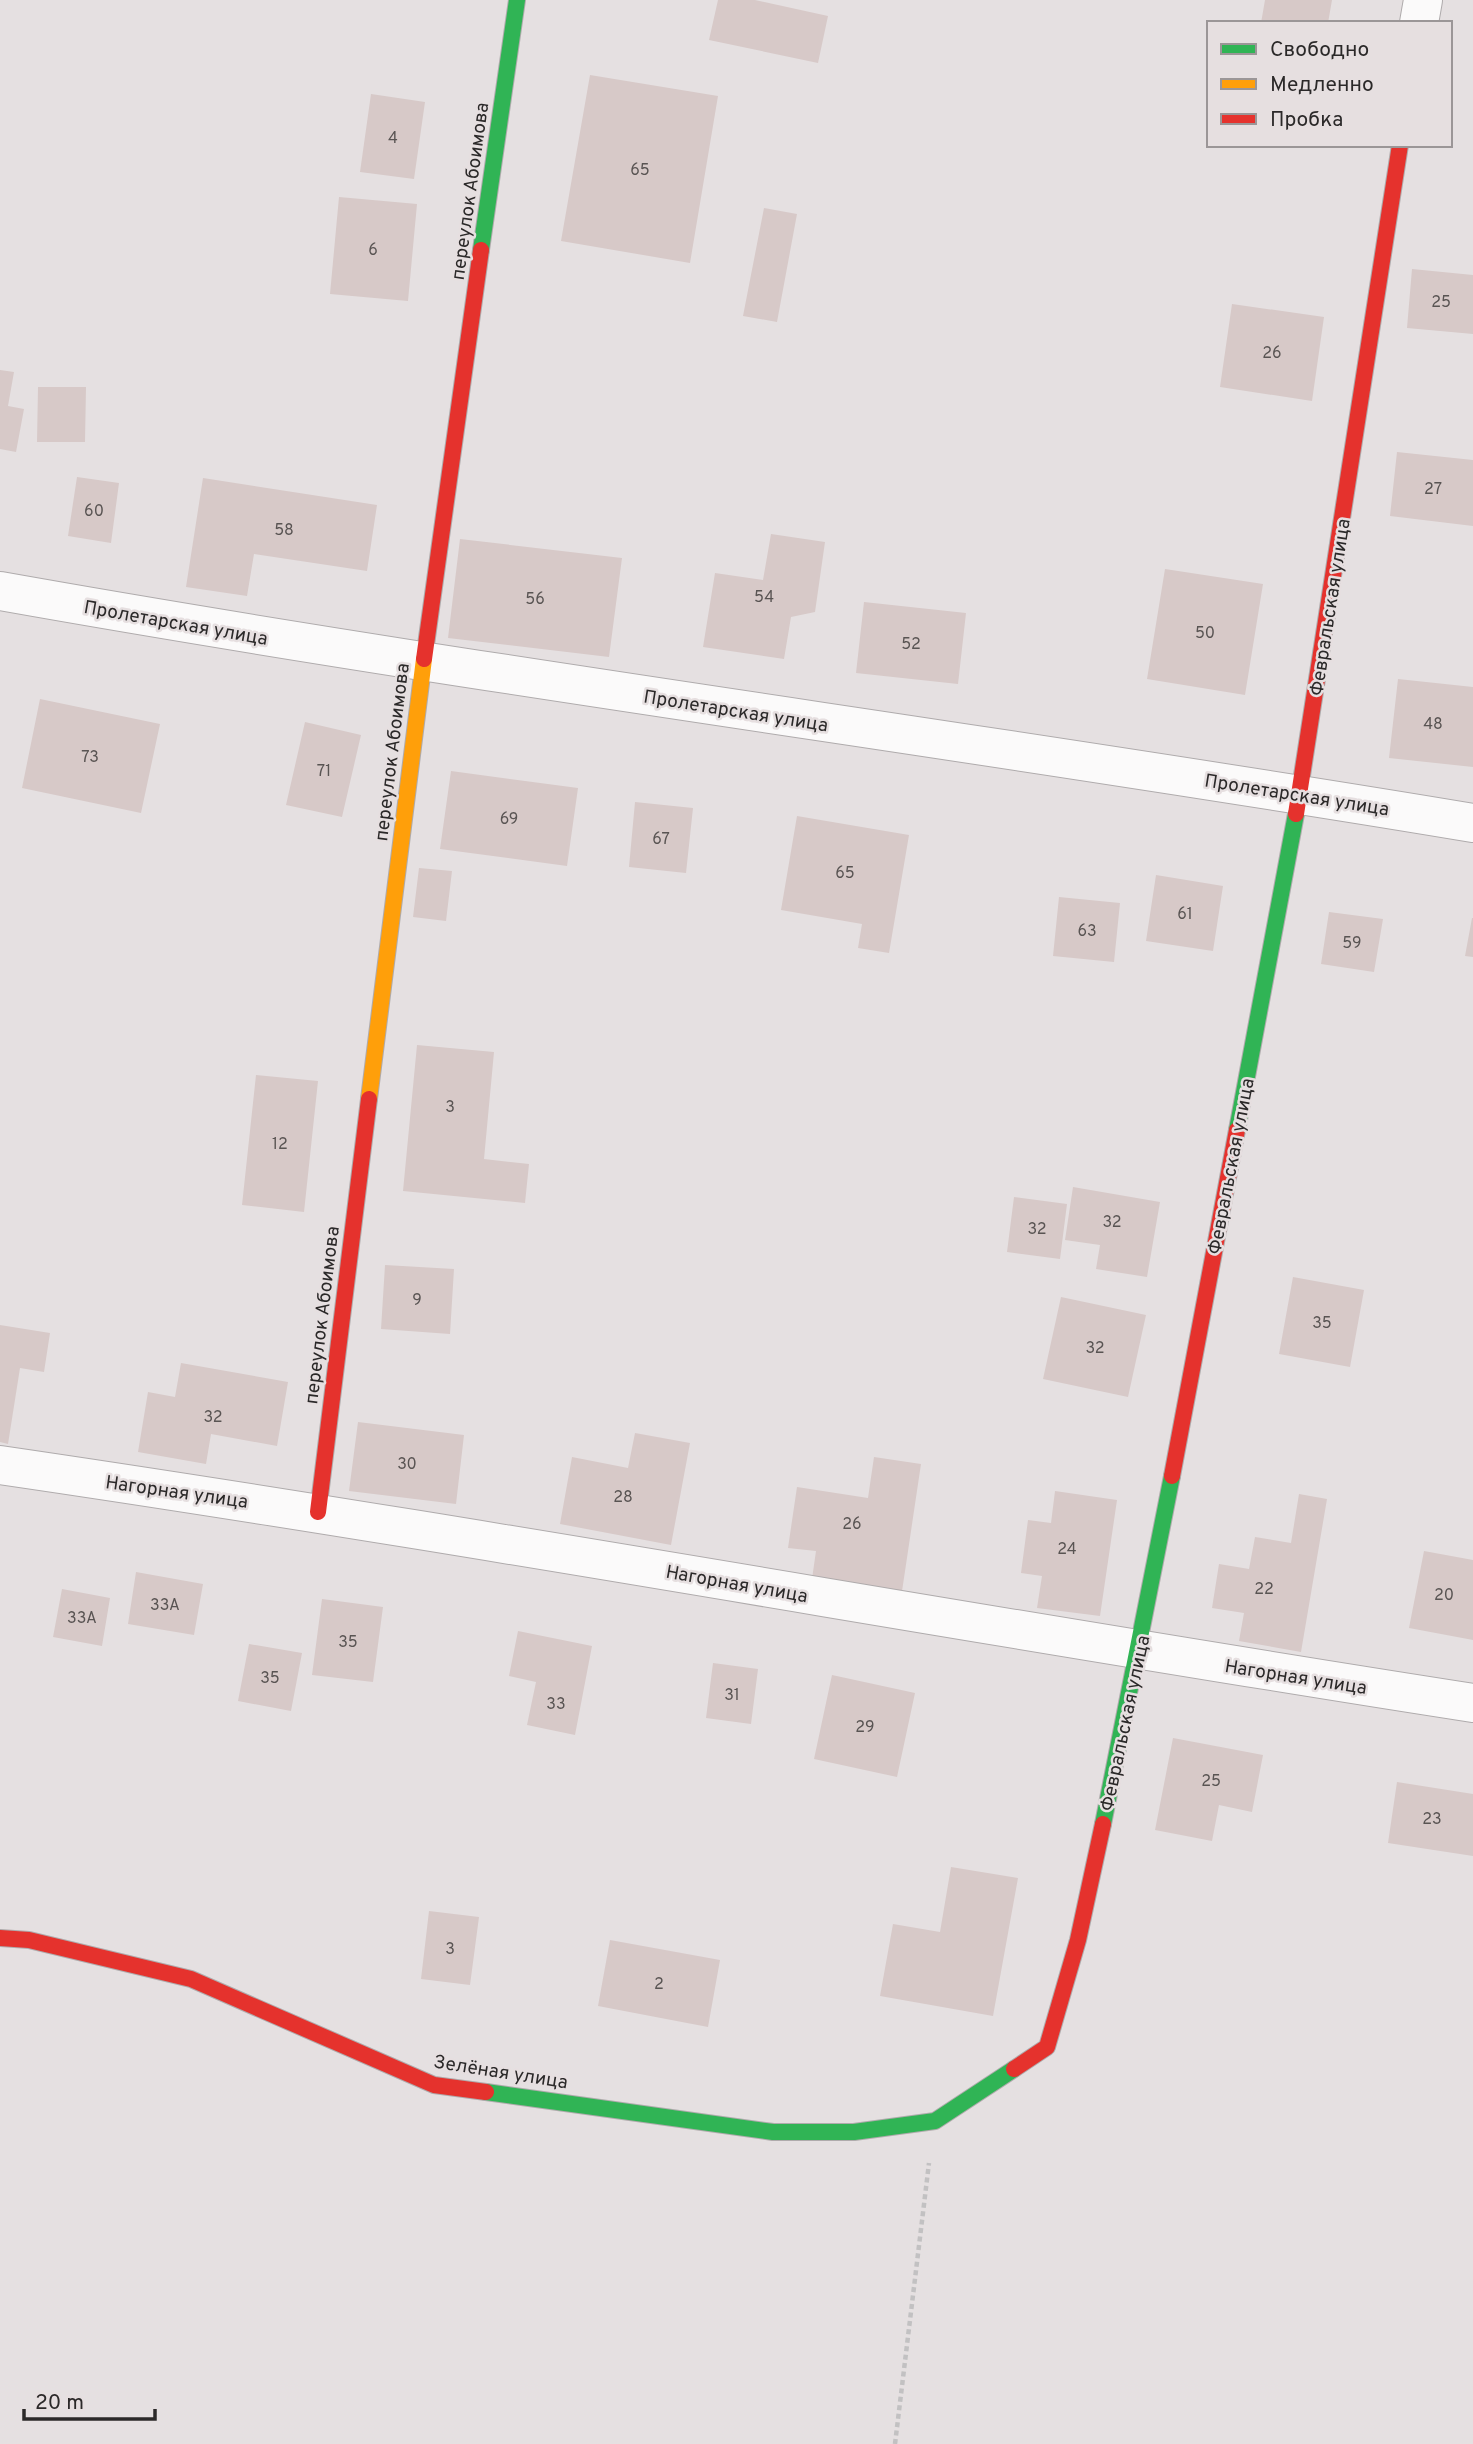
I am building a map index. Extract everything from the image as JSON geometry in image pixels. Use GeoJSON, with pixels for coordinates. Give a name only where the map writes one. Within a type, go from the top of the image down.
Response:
{"type":"FeatureCollection","features":[{"type":"Feature","properties":{"kind":"street","name":"переулок Абоимова"},"geometry":{"type":"LineString","coordinates":[[318,1512],[423,663],[517,0]]}},
{"type":"Feature","properties":{"kind":"street"},"geometry":{"type":"LineString","coordinates":[[1419,21],[1423,0]]}},
{"type":"Feature","properties":{"kind":"street","name":"Февральская улица"},"geometry":{"type":"LineString","coordinates":[[935,2121],[1047,2047],[1078,1940],[1139,1652],[1300,794],[1400,147]]}},
{"type":"Feature","properties":{"kind":"street","name":"Пролетарская улица"},"geometry":{"type":"LineString","coordinates":[[0,591],[423,663],[1300,794],[1473,823]]}},
{"type":"Feature","properties":{"kind":"street","name":"Нагорная улица"},"geometry":{"type":"LineString","coordinates":[[0,1465],[318,1512],[1139,1652],[1473,1703]]}},
{"type":"Feature","properties":{"kind":"street","name":"Зелёная улица"},"geometry":{"type":"LineString","coordinates":[[0,1938],[29,1940],[191,1979],[434,2085],[774,2132],[854,2132],[935,2121]]}},
{"type":"Feature","properties":{"kind":"path"},"geometry":{"type":"LineString","coordinates":[[895,2444],[935,2121]]}},
{"type":"Feature","properties":{"kind":"building"},"geometry":{"type":"Polygon","coordinates":[[[718,0],[755,0],[828,16],[818,63],[709,40],[718,0]]]}},
{"type":"Feature","properties":{"kind":"building"},"geometry":{"type":"Polygon","coordinates":[[[1265,0],[1332,0],[1328,21],[1261,21],[1265,0]]]}},
{"type":"Feature","properties":{"kind":"building"},"geometry":{"type":"Polygon","coordinates":[[[590,75],[718,96],[690,263],[561,241],[590,75]]]}},
{"type":"Feature","properties":{"kind":"building"},"geometry":{"type":"Polygon","coordinates":[[[371,94],[425,102],[414,179],[360,172],[371,94]]]}},
{"type":"Feature","properties":{"kind":"building"},"geometry":{"type":"Polygon","coordinates":[[[339,197],[417,204],[408,301],[330,294],[339,197]]]}},
{"type":"Feature","properties":{"kind":"building"},"geometry":{"type":"Polygon","coordinates":[[[764,208],[797,214],[777,322],[743,316],[764,208]]]}},
{"type":"Feature","properties":{"kind":"building"},"geometry":{"type":"Polygon","coordinates":[[[1412,269],[1473,275],[1473,334],[1407,328],[1412,269]]]}},
{"type":"Feature","properties":{"kind":"building"},"geometry":{"type":"Polygon","coordinates":[[[1232,304],[1324,317],[1312,401],[1220,387],[1232,304]]]}},
{"type":"Feature","properties":{"kind":"building"},"geometry":{"type":"Polygon","coordinates":[[[0,370],[14,372],[8,406],[24,409],[16,452],[0,449],[0,370]]]}},
{"type":"Feature","properties":{"kind":"building"},"geometry":{"type":"Polygon","coordinates":[[[38,387],[86,387],[85,442],[37,442],[38,387]]]}},
{"type":"Feature","properties":{"kind":"building"},"geometry":{"type":"Polygon","coordinates":[[[1397,452],[1473,460],[1473,526],[1390,516],[1397,452]]]}},
{"type":"Feature","properties":{"kind":"building"},"geometry":{"type":"Polygon","coordinates":[[[77,477],[119,483],[111,543],[68,536],[77,477]]]}},
{"type":"Feature","properties":{"kind":"building"},"geometry":{"type":"Polygon","coordinates":[[[203,478],[377,505],[367,571],[254,554],[247,596],[186,587],[203,478]]]}},
{"type":"Feature","properties":{"kind":"building"},"geometry":{"type":"Polygon","coordinates":[[[771,534],[825,542],[815,612],[791,617],[784,659],[703,647],[715,573],[763,580],[771,534]]]}},
{"type":"Feature","properties":{"kind":"building"},"geometry":{"type":"Polygon","coordinates":[[[460,539],[622,558],[609,657],[448,638],[460,539]]]}},
{"type":"Feature","properties":{"kind":"building"},"geometry":{"type":"Polygon","coordinates":[[[1165,569],[1263,584],[1245,695],[1147,679],[1165,569]]]}},
{"type":"Feature","properties":{"kind":"building"},"geometry":{"type":"Polygon","coordinates":[[[864,602],[966,613],[958,684],[856,673],[864,602]]]}},
{"type":"Feature","properties":{"kind":"building"},"geometry":{"type":"Polygon","coordinates":[[[1398,679],[1473,687],[1473,767],[1389,758],[1398,679]]]}},
{"type":"Feature","properties":{"kind":"building"},"geometry":{"type":"Polygon","coordinates":[[[40,699],[160,724],[141,813],[22,788],[40,699]]]}},
{"type":"Feature","properties":{"kind":"building"},"geometry":{"type":"Polygon","coordinates":[[[305,722],[361,735],[342,817],[286,805],[305,722]]]}},
{"type":"Feature","properties":{"kind":"building"},"geometry":{"type":"Polygon","coordinates":[[[451,771],[578,788],[567,866],[440,849],[451,771]]]}},
{"type":"Feature","properties":{"kind":"building"},"geometry":{"type":"Polygon","coordinates":[[[635,802],[693,808],[686,873],[629,867],[635,802]]]}},
{"type":"Feature","properties":{"kind":"building"},"geometry":{"type":"Polygon","coordinates":[[[797,816],[909,835],[889,953],[858,948],[862,924],[781,910],[797,816]]]}},
{"type":"Feature","properties":{"kind":"building"},"geometry":{"type":"Polygon","coordinates":[[[419,868],[452,871],[446,921],[413,917],[419,868]]]}},
{"type":"Feature","properties":{"kind":"building"},"geometry":{"type":"Polygon","coordinates":[[[1156,875],[1223,886],[1213,951],[1146,941],[1156,875]]]}},
{"type":"Feature","properties":{"kind":"building"},"geometry":{"type":"Polygon","coordinates":[[[1059,897],[1120,903],[1114,962],[1053,956],[1059,897]]]}},
{"type":"Feature","properties":{"kind":"building"},"geometry":{"type":"Polygon","coordinates":[[[1329,912],[1383,919],[1374,972],[1321,964],[1329,912]]]}},
{"type":"Feature","properties":{"kind":"building"},"geometry":{"type":"Polygon","coordinates":[[[1473,918],[1473,957],[1465,956],[1473,918]]]}},
{"type":"Feature","properties":{"kind":"building"},"geometry":{"type":"Polygon","coordinates":[[[417,1045],[494,1052],[484,1159],[529,1164],[525,1203],[403,1191],[417,1045]]]}},
{"type":"Feature","properties":{"kind":"building"},"geometry":{"type":"Polygon","coordinates":[[[256,1075],[318,1081],[304,1212],[242,1205],[256,1075]]]}},
{"type":"Feature","properties":{"kind":"building"},"geometry":{"type":"Polygon","coordinates":[[[1073,1187],[1160,1202],[1147,1277],[1096,1269],[1100,1245],[1065,1240],[1073,1187]]]}},
{"type":"Feature","properties":{"kind":"building"},"geometry":{"type":"Polygon","coordinates":[[[1014,1197],[1067,1204],[1060,1259],[1007,1252],[1014,1197]]]}},
{"type":"Feature","properties":{"kind":"building"},"geometry":{"type":"Polygon","coordinates":[[[385,1265],[454,1269],[450,1334],[381,1329],[385,1265]]]}},
{"type":"Feature","properties":{"kind":"building"},"geometry":{"type":"Polygon","coordinates":[[[1293,1277],[1364,1290],[1350,1367],[1279,1354],[1293,1277]]]}},
{"type":"Feature","properties":{"kind":"building"},"geometry":{"type":"Polygon","coordinates":[[[1061,1297],[1146,1315],[1128,1397],[1043,1379],[1061,1297]]]}},
{"type":"Feature","properties":{"kind":"building"},"geometry":{"type":"Polygon","coordinates":[[[0,1325],[50,1333],[44,1372],[20,1368],[8,1444],[0,1442],[0,1325]]]}},
{"type":"Feature","properties":{"kind":"building"},"geometry":{"type":"Polygon","coordinates":[[[181,1363],[288,1382],[277,1446],[211,1434],[206,1464],[138,1452],[148,1392],[175,1397],[181,1363]]]}},
{"type":"Feature","properties":{"kind":"building"},"geometry":{"type":"Polygon","coordinates":[[[358,1422],[464,1435],[456,1504],[349,1491],[358,1422]]]}},
{"type":"Feature","properties":{"kind":"building"},"geometry":{"type":"Polygon","coordinates":[[[635,1433],[690,1443],[671,1545],[560,1524],[572,1457],[628,1468],[635,1433]]]}},
{"type":"Feature","properties":{"kind":"building"},"geometry":{"type":"Polygon","coordinates":[[[874,1457],[921,1464],[901,1598],[811,1586],[816,1551],[788,1548],[797,1487],[868,1498],[874,1457]]]}},
{"type":"Feature","properties":{"kind":"building"},"geometry":{"type":"Polygon","coordinates":[[[1055,1491],[1117,1500],[1100,1616],[1037,1608],[1042,1576],[1021,1573],[1028,1520],[1051,1523],[1055,1491]]]}},
{"type":"Feature","properties":{"kind":"building"},"geometry":{"type":"Polygon","coordinates":[[[1299,1494],[1327,1499],[1301,1652],[1239,1641],[1244,1613],[1212,1608],[1219,1564],[1249,1569],[1255,1537],[1291,1543],[1299,1494]]]}},
{"type":"Feature","properties":{"kind":"building"},"geometry":{"type":"Polygon","coordinates":[[[1424,1551],[1473,1560],[1473,1640],[1409,1628],[1424,1551]]]}},
{"type":"Feature","properties":{"kind":"building"},"geometry":{"type":"Polygon","coordinates":[[[136,1572],[203,1584],[194,1635],[128,1624],[136,1572]]]}},
{"type":"Feature","properties":{"kind":"building"},"geometry":{"type":"Polygon","coordinates":[[[62,1589],[110,1598],[102,1646],[53,1637],[62,1589]]]}},
{"type":"Feature","properties":{"kind":"building"},"geometry":{"type":"Polygon","coordinates":[[[322,1599],[383,1607],[373,1682],[312,1675],[322,1599]]]}},
{"type":"Feature","properties":{"kind":"building"},"geometry":{"type":"Polygon","coordinates":[[[518,1631],[592,1646],[575,1735],[527,1725],[536,1682],[509,1676],[518,1631]]]}},
{"type":"Feature","properties":{"kind":"building"},"geometry":{"type":"Polygon","coordinates":[[[249,1644],[302,1653],[291,1711],[238,1701],[249,1644]]]}},
{"type":"Feature","properties":{"kind":"building"},"geometry":{"type":"Polygon","coordinates":[[[713,1663],[758,1669],[751,1724],[706,1718],[713,1663]]]}},
{"type":"Feature","properties":{"kind":"building"},"geometry":{"type":"Polygon","coordinates":[[[832,1675],[915,1693],[897,1777],[814,1759],[832,1675]]]}},
{"type":"Feature","properties":{"kind":"building"},"geometry":{"type":"Polygon","coordinates":[[[1173,1738],[1263,1755],[1252,1812],[1219,1805],[1212,1841],[1155,1830],[1173,1738]]]}},
{"type":"Feature","properties":{"kind":"building"},"geometry":{"type":"Polygon","coordinates":[[[1397,1782],[1473,1794],[1473,1856],[1388,1843],[1397,1782]]]}},
{"type":"Feature","properties":{"kind":"building"},"geometry":{"type":"Polygon","coordinates":[[[951,1867],[1018,1878],[993,2016],[880,1996],[893,1924],[940,1932],[951,1867]]]}},
{"type":"Feature","properties":{"kind":"building"},"geometry":{"type":"Polygon","coordinates":[[[429,1911],[479,1917],[470,1985],[421,1979],[429,1911]]]}},
{"type":"Feature","properties":{"kind":"building"},"geometry":{"type":"Polygon","coordinates":[[[610,1940],[720,1960],[708,2027],[598,2006],[610,1940]]]}},
{"type":"Feature","properties":{"kind":"traffic: fast"},"geometry":{"type":"LineString","coordinates":[[481,250],[517,0]]}},
{"type":"Feature","properties":{"kind":"traffic: fast"},"geometry":{"type":"LineString","coordinates":[[1237,1130],[1296,814]]}},
{"type":"Feature","properties":{"kind":"traffic: fast"},"geometry":{"type":"LineString","coordinates":[[1103,1824],[1172,1476]]}},
{"type":"Feature","properties":{"kind":"traffic: fast"},"geometry":{"type":"LineString","coordinates":[[486,2092],[773,2132],[854,2132],[935,2121],[1014,2069]]}},
{"type":"Feature","properties":{"kind":"traffic: slow"},"geometry":{"type":"LineString","coordinates":[[369,1099],[424,659]]}},
{"type":"Feature","properties":{"kind":"traffic: jam"},"geometry":{"type":"LineString","coordinates":[[1296,814],[1400,147]]}},
{"type":"Feature","properties":{"kind":"traffic: jam"},"geometry":{"type":"LineString","coordinates":[[424,659],[481,250]]}},
{"type":"Feature","properties":{"kind":"traffic: jam"},"geometry":{"type":"LineString","coordinates":[[318,1512],[369,1099]]}},
{"type":"Feature","properties":{"kind":"traffic: jam"},"geometry":{"type":"LineString","coordinates":[[1172,1476],[1237,1130]]}},
{"type":"Feature","properties":{"kind":"traffic: jam"},"geometry":{"type":"LineString","coordinates":[[1014,2069],[1047,2047],[1078,1940],[1103,1824]]}},
{"type":"Feature","properties":{"kind":"traffic: jam"},"geometry":{"type":"LineString","coordinates":[[0,1938],[29,1940],[191,1979],[434,2085],[486,2092]]}}]}
